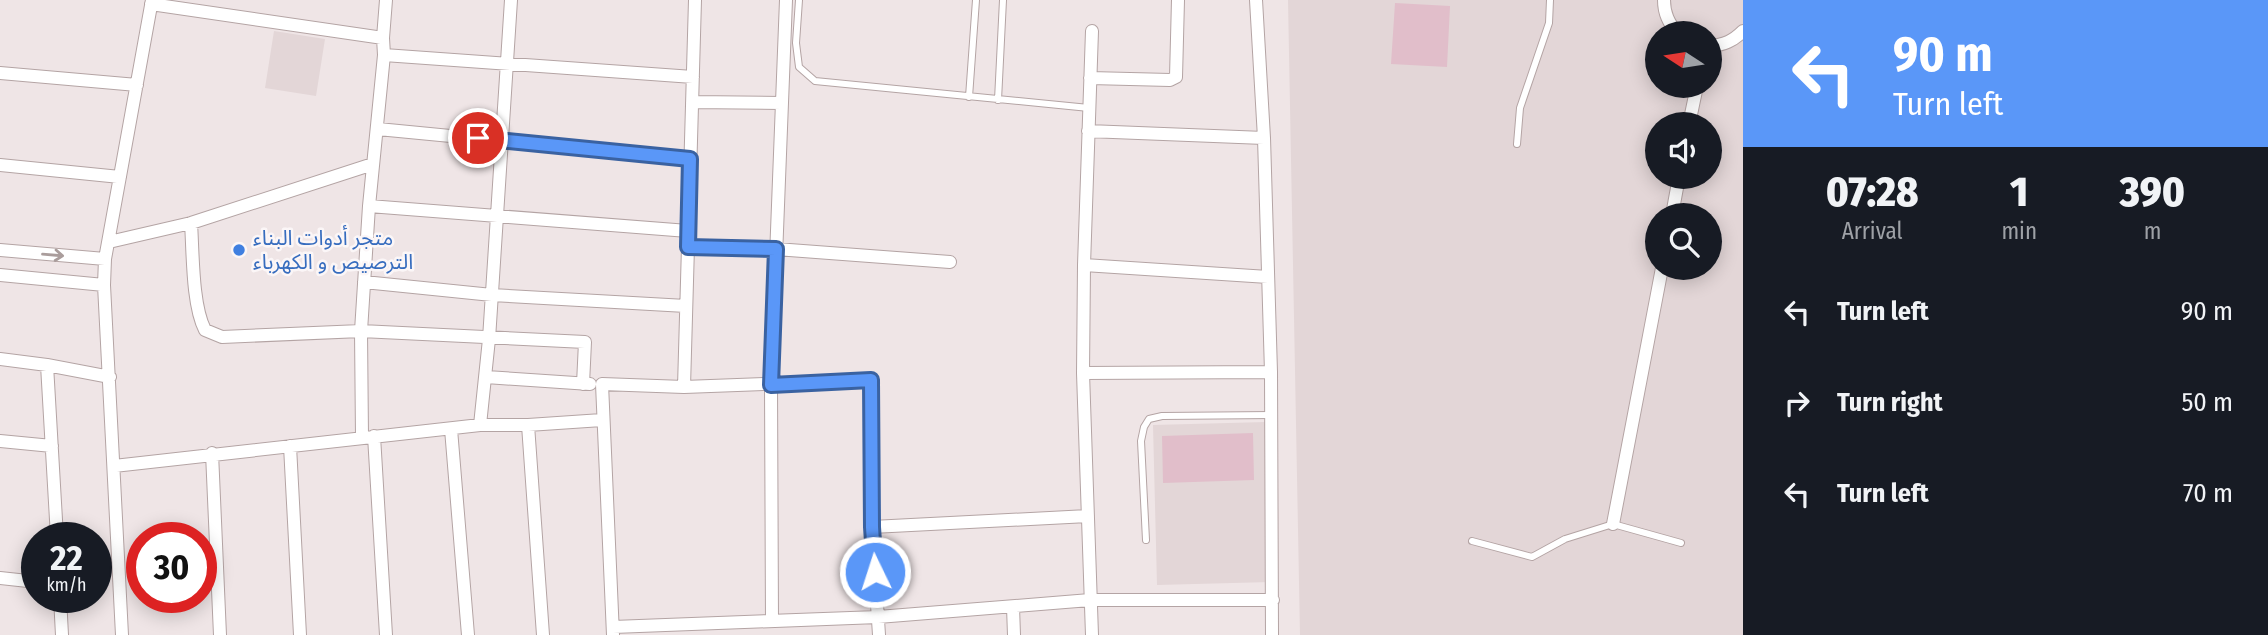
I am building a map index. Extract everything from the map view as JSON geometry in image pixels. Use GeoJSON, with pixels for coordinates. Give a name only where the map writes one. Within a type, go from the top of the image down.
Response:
{"type":"FeatureCollection","features":[{"type":"Feature","properties":{"kind":"street"},"geometry":{"type":"LineString","coordinates":[[386,0],[384,55],[360,331],[386,635]]}},
{"type":"Feature","properties":{"kind":"street"},"geometry":{"type":"LineString","coordinates":[[480,425],[489,339],[511,0]]}},
{"type":"Feature","properties":{"kind":"street"},"geometry":{"type":"LineString","coordinates":[[684,387],[695,0]]}},
{"type":"Feature","properties":{"kind":"street"},"geometry":{"type":"LineString","coordinates":[[772,621],[771,385],[786,0]]}},
{"type":"Feature","properties":{"kind":"street"},"geometry":{"type":"LineString","coordinates":[[1090,78],[1176,78],[1178,0]]}},
{"type":"Feature","properties":{"kind":"street"},"geometry":{"type":"LineString","coordinates":[[1256,0],[1264,138],[1271,372],[1272,635]]}},
{"type":"Feature","properties":{"kind":"street"},"geometry":{"type":"LineString","coordinates":[[1664,0],[1669,21]]}},
{"type":"Feature","properties":{"kind":"street"},"geometry":{"type":"LineString","coordinates":[[122,635],[104,285],[105,259],[151,2],[383,38]]}},
{"type":"Feature","properties":{"kind":"street"},"geometry":{"type":"LineString","coordinates":[[1091,635],[1083,373],[1084,265],[1093,31]]}},
{"type":"Feature","properties":{"kind":"street"},"geometry":{"type":"LineString","coordinates":[[1722,45],[1743,31]]}},
{"type":"Feature","properties":{"kind":"street"},"geometry":{"type":"LineString","coordinates":[[384,55],[693,77]]}},
{"type":"Feature","properties":{"kind":"street"},"geometry":{"type":"LineString","coordinates":[[0,73],[137,85]]}},
{"type":"Feature","properties":{"kind":"street"},"geometry":{"type":"LineString","coordinates":[[692,102],[782,103]]}},
{"type":"Feature","properties":{"kind":"street"},"geometry":{"type":"LineString","coordinates":[[378,130],[690,159]]}},
{"type":"Feature","properties":{"kind":"street"},"geometry":{"type":"LineString","coordinates":[[1088,131],[1264,138]]}},
{"type":"Feature","properties":{"kind":"street"},"geometry":{"type":"LineString","coordinates":[[109,242],[191,223],[373,164]]}},
{"type":"Feature","properties":{"kind":"street"},"geometry":{"type":"LineString","coordinates":[[0,165],[120,177]]}},
{"type":"Feature","properties":{"kind":"street"},"geometry":{"type":"LineString","coordinates":[[369,206],[688,230]]}},
{"type":"Feature","properties":{"kind":"street"},"geometry":{"type":"LineString","coordinates":[[191,223],[201,322],[205,330],[222,337],[360,331],[585,342],[583,384]]}},
{"type":"Feature","properties":{"kind":"street"},"geometry":{"type":"LineString","coordinates":[[688,247],[776,249],[950,262]]}},
{"type":"Feature","properties":{"kind":"street"},"geometry":{"type":"LineString","coordinates":[[0,250],[105,259]]}},
{"type":"Feature","properties":{"kind":"street"},"geometry":{"type":"LineString","coordinates":[[1084,265],[1268,277]]}},
{"type":"Feature","properties":{"kind":"street"},"geometry":{"type":"LineString","coordinates":[[0,275],[104,285]]}},
{"type":"Feature","properties":{"kind":"street"},"geometry":{"type":"LineString","coordinates":[[1614,524],[1660,280]]}},
{"type":"Feature","properties":{"kind":"street"},"geometry":{"type":"LineString","coordinates":[[364,282],[492,295],[686,306]]}},
{"type":"Feature","properties":{"kind":"street"},"geometry":{"type":"LineString","coordinates":[[0,359],[110,377]]}},
{"type":"Feature","properties":{"kind":"street"},"geometry":{"type":"LineString","coordinates":[[47,365],[56,522]]}},
{"type":"Feature","properties":{"kind":"street"},"geometry":{"type":"LineString","coordinates":[[1083,373],[1271,372]]}},
{"type":"Feature","properties":{"kind":"street"},"geometry":{"type":"LineString","coordinates":[[486,377],[684,387],[871,380],[872,527],[879,635]]}},
{"type":"Feature","properties":{"kind":"street"},"geometry":{"type":"LineString","coordinates":[[602,384],[613,631],[683,630],[772,621],[878,617],[1090,600],[1273,600]]}},
{"type":"Feature","properties":{"kind":"street"},"geometry":{"type":"LineString","coordinates":[[114,466],[480,425],[602,420]]}},
{"type":"Feature","properties":{"kind":"street"},"geometry":{"type":"LineString","coordinates":[[528,425],[543,635]]}},
{"type":"Feature","properties":{"kind":"street"},"geometry":{"type":"LineString","coordinates":[[451,429],[468,635]]}},
{"type":"Feature","properties":{"kind":"street"},"geometry":{"type":"LineString","coordinates":[[0,441],[52,446]]}},
{"type":"Feature","properties":{"kind":"street"},"geometry":{"type":"LineString","coordinates":[[290,446],[300,635]]}},
{"type":"Feature","properties":{"kind":"street"},"geometry":{"type":"LineString","coordinates":[[212,453],[220,635]]}},
{"type":"Feature","properties":{"kind":"street"},"geometry":{"type":"LineString","coordinates":[[872,527],[1088,516]]}},
{"type":"Feature","properties":{"kind":"street"},"geometry":{"type":"LineString","coordinates":[[0,578],[21,580]]}},
{"type":"Feature","properties":{"kind":"street"},"geometry":{"type":"LineString","coordinates":[[1013,607],[1014,635]]}},
{"type":"Feature","properties":{"kind":"street"},"geometry":{"type":"LineString","coordinates":[[61,613],[62,635]]}},
{"type":"Feature","properties":{"kind":"lane"},"geometry":{"type":"LineString","coordinates":[[799,0],[796,43],[799,67],[815,81],[1089,108]]}},
{"type":"Feature","properties":{"kind":"lane"},"geometry":{"type":"LineString","coordinates":[[969,97],[976,0]]}},
{"type":"Feature","properties":{"kind":"lane"},"geometry":{"type":"LineString","coordinates":[[998,100],[1003,0]]}},
{"type":"Feature","properties":{"kind":"lane"},"geometry":{"type":"LineString","coordinates":[[1517,144],[1520,108],[1549,23],[1550,0]]}},
{"type":"Feature","properties":{"kind":"lane"},"geometry":{"type":"LineString","coordinates":[[1146,540],[1141,441],[1149,419],[1162,416],[1272,415]]}},
{"type":"Feature","properties":{"kind":"lane"},"geometry":{"type":"LineString","coordinates":[[1472,541],[1532,557],[1564,539],[1614,524],[1681,544]]}},
{"type":"Feature","properties":{"kind":"shaded area"},"geometry":{"type":"Polygon","coordinates":[[[1288,0],[1743,0],[1743,635],[1300,635],[1288,0]]]}},
{"type":"Feature","properties":{"kind":"shaded area"},"geometry":{"type":"Polygon","coordinates":[[[1395,3],[1450,6],[1447,67],[1391,64],[1395,3]]]}},
{"type":"Feature","properties":{"kind":"shaded area"},"geometry":{"type":"Polygon","coordinates":[[[274,31],[325,39],[316,96],[265,88],[274,31]]]}},
{"type":"Feature","properties":{"kind":"shaded area"},"geometry":{"type":"Polygon","coordinates":[[[1266,422],[1271,582],[1157,585],[1153,425],[1266,422]]]}},
{"type":"Feature","properties":{"kind":"shaded area"},"geometry":{"type":"Polygon","coordinates":[[[1253,433],[1254,480],[1163,483],[1162,436],[1253,433]]]}},
{"type":"Feature","properties":{"kind":"place","name":"متجر أدوات البناء الترصيص و الكهرباء"},"geometry":{"type":"Point","coordinates":[239,250]}},
{"type":"Feature","properties":{"kind":"route"},"geometry":{"type":"LineString","coordinates":[[478,138],[690,159],[688,247],[776,249],[771,385],[871,380],[875,572]]}}]}
